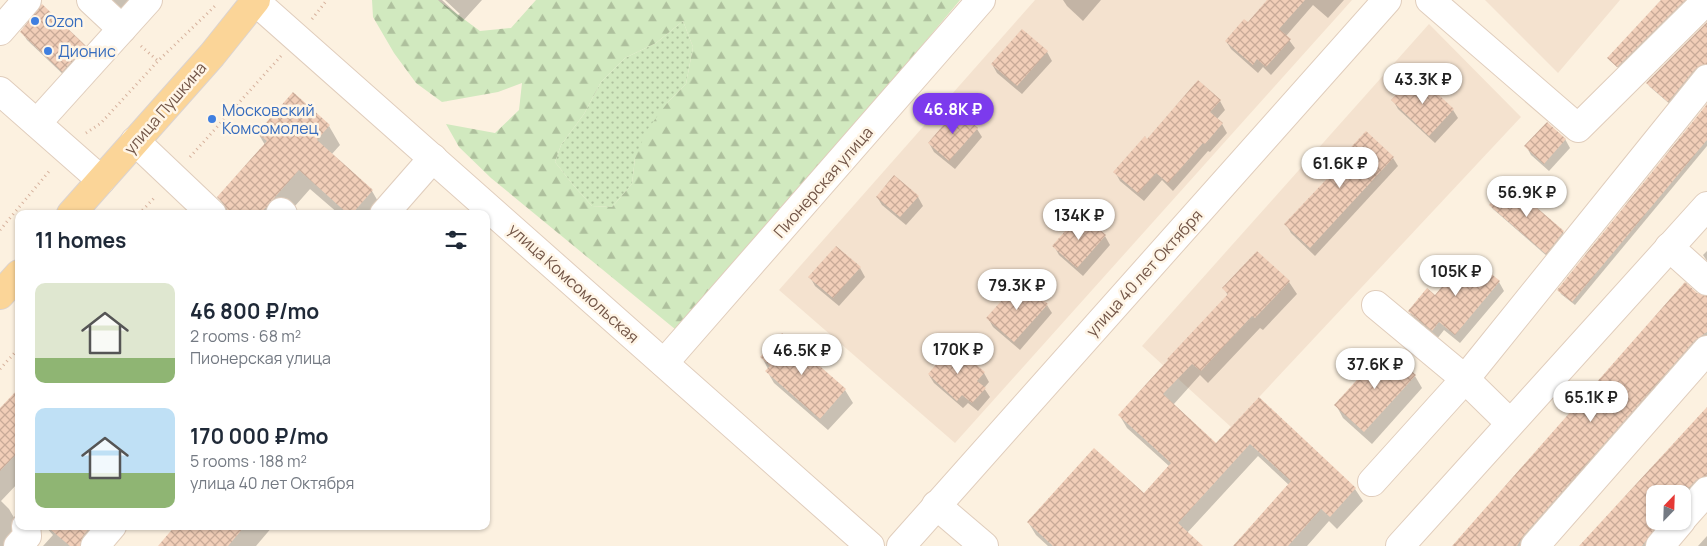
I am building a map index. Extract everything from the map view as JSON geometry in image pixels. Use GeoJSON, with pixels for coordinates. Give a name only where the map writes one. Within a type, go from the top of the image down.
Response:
{"type":"FeatureCollection","features":[{"type":"Feature","properties":{"kind":"main road","name":"улица Пушкина"},"geometry":{"type":"LineString","coordinates":[[75,210],[212,55],[256,1]]}},
{"type":"Feature","properties":{"kind":"main road"},"geometry":{"type":"LineString","coordinates":[[0,295],[15,278]]}},
{"type":"Feature","properties":{"kind":"street"},"geometry":{"type":"LineString","coordinates":[[0,31],[27,0]]}},
{"type":"Feature","properties":{"kind":"street"},"geometry":{"type":"LineString","coordinates":[[91,0],[122,29]]}},
{"type":"Feature","properties":{"kind":"street"},"geometry":{"type":"LineString","coordinates":[[37,123],[148,0]]}},
{"type":"Feature","properties":{"kind":"street","name":"Пионерская улица"},"geometry":{"type":"LineString","coordinates":[[664,363],[981,0]]}},
{"type":"Feature","properties":{"kind":"street","name":"улица 40 лет Октября"},"geometry":{"type":"LineString","coordinates":[[900,546],[1387,0]]}},
{"type":"Feature","properties":{"kind":"street"},"geometry":{"type":"LineString","coordinates":[[1430,0],[1578,128],[1707,0]]}},
{"type":"Feature","properties":{"kind":"street","name":"улица Комсомольская"},"geometry":{"type":"LineString","coordinates":[[256,1],[870,546]]}},
{"type":"Feature","properties":{"kind":"street"},"geometry":{"type":"LineString","coordinates":[[1372,482],[1465,379],[1707,79]]}},
{"type":"Feature","properties":{"kind":"street"},"geometry":{"type":"LineString","coordinates":[[0,91],[102,180]]}},
{"type":"Feature","properties":{"kind":"street"},"geometry":{"type":"LineString","coordinates":[[135,142],[208,210]]}},
{"type":"Feature","properties":{"kind":"street"},"geometry":{"type":"LineString","coordinates":[[388,210],[433,158]]}},
{"type":"Feature","properties":{"kind":"street"},"geometry":{"type":"LineString","coordinates":[[1400,546],[1707,206]]}},
{"type":"Feature","properties":{"kind":"street"},"geometry":{"type":"LineString","coordinates":[[1669,247],[1707,281]]}},
{"type":"Feature","properties":{"kind":"street"},"geometry":{"type":"LineString","coordinates":[[1376,305],[1465,379],[1510,423]]}},
{"type":"Feature","properties":{"kind":"street"},"geometry":{"type":"LineString","coordinates":[[1535,546],[1707,350]]}},
{"type":"Feature","properties":{"kind":"street"},"geometry":{"type":"LineString","coordinates":[[1691,510],[1707,491]]}},
{"type":"Feature","properties":{"kind":"street"},"geometry":{"type":"LineString","coordinates":[[936,505],[984,546]]}},
{"type":"Feature","properties":{"kind":"street"},"geometry":{"type":"LineString","coordinates":[[95,546],[109,530]]}},
{"type":"Feature","properties":{"kind":"street"},"geometry":{"type":"LineString","coordinates":[[1660,546],[1674,530]]}},
{"type":"Feature","properties":{"kind":"path"},"geometry":{"type":"LineString","coordinates":[[17,210],[67,150],[82,136],[101,124],[158,61],[222,0]]}},
{"type":"Feature","properties":{"kind":"path"},"geometry":{"type":"LineString","coordinates":[[143,210],[297,38],[327,0]]}},
{"type":"Feature","properties":{"kind":"path"},"geometry":{"type":"LineString","coordinates":[[0,230],[15,212]]}},
{"type":"Feature","properties":{"kind":"path"},"geometry":{"type":"LineString","coordinates":[[0,369],[15,352]]}},
{"type":"Feature","properties":{"kind":"shaded area"},"geometry":{"type":"Polygon","coordinates":[[[1035,0],[1352,0],[955,443],[779,290],[1035,0]]]}},
{"type":"Feature","properties":{"kind":"shaded area"},"geometry":{"type":"Polygon","coordinates":[[[1485,0],[1620,0],[1558,73],[1485,0]]]}},
{"type":"Feature","properties":{"kind":"shaded area"},"geometry":{"type":"Polygon","coordinates":[[[1429,24],[1521,117],[1231,427],[1142,346],[1429,24]]]}},
{"type":"Feature","properties":{"kind":"green space"},"geometry":{"type":"Polygon","coordinates":[[[372,0],[438,0],[480,31],[511,28],[536,0],[960,0],[681,334],[491,178],[459,147],[446,124],[495,133],[519,110],[522,83],[498,92],[442,102],[416,83],[394,53],[373,17],[372,0]],[[683,21],[656,43],[625,58],[601,82],[584,114],[561,145],[555,162],[592,206],[612,207],[632,184],[635,158],[647,130],[668,102],[686,84],[693,47],[683,21]]]}},
{"type":"Feature","properties":{"kind":"green space"},"geometry":{"type":"Polygon","coordinates":[[[683,21],[693,47],[686,84],[668,102],[635,158],[632,184],[612,207],[592,206],[555,162],[561,145],[584,114],[601,82],[625,58],[656,43],[683,21]]]}},
{"type":"Feature","properties":{"kind":"building"},"geometry":{"type":"Polygon","coordinates":[[[1267,0],[1305,0],[1279,29],[1291,39],[1266,67],[1257,59],[1253,65],[1225,41],[1244,19],[1248,22],[1267,0]]]}},
{"type":"Feature","properties":{"kind":"building"},"geometry":{"type":"Polygon","coordinates":[[[1661,0],[1685,0],[1617,67],[1607,58],[1661,0]]]}},
{"type":"Feature","properties":{"kind":"building"},"geometry":{"type":"Polygon","coordinates":[[[42,4],[86,46],[62,72],[20,32],[42,4]]]}},
{"type":"Feature","properties":{"kind":"building"},"geometry":{"type":"Polygon","coordinates":[[[1707,22],[1707,64],[1695,69],[1668,102],[1646,83],[1707,22]]]}},
{"type":"Feature","properties":{"kind":"building"},"geometry":{"type":"Polygon","coordinates":[[[1022,29],[1048,51],[1017,86],[991,64],[1022,29]]]}},
{"type":"Feature","properties":{"kind":"building"},"geometry":{"type":"Polygon","coordinates":[[[1416,74],[1454,109],[1429,136],[1391,100],[1416,74]]]}},
{"type":"Feature","properties":{"kind":"building"},"geometry":{"type":"Polygon","coordinates":[[[1198,80],[1221,100],[1210,112],[1223,123],[1168,183],[1156,173],[1138,193],[1113,172],[1145,136],[1147,139],[1198,80]]]}},
{"type":"Feature","properties":{"kind":"building"},"geometry":{"type":"Polygon","coordinates":[[[293,92],[330,125],[317,140],[373,190],[356,210],[344,210],[299,170],[264,210],[227,210],[217,197],[267,141],[257,133],[293,92]]]}},
{"type":"Feature","properties":{"kind":"building"},"geometry":{"type":"Polygon","coordinates":[[[1707,104],[1707,140],[1572,302],[1557,290],[1707,104]]]}},
{"type":"Feature","properties":{"kind":"building"},"geometry":{"type":"Polygon","coordinates":[[[957,109],[978,128],[949,161],[928,143],[957,109]]]}},
{"type":"Feature","properties":{"kind":"building"},"geometry":{"type":"Polygon","coordinates":[[[1547,122],[1566,139],[1544,164],[1524,146],[1547,122]]]}},
{"type":"Feature","properties":{"kind":"building"},"geometry":{"type":"Polygon","coordinates":[[[1366,131],[1394,157],[1310,248],[1284,224],[1341,164],[1338,161],[1366,131]]]}},
{"type":"Feature","properties":{"kind":"building"},"geometry":{"type":"Polygon","coordinates":[[[894,175],[919,196],[900,217],[876,197],[894,175]]]}},
{"type":"Feature","properties":{"kind":"building"},"geometry":{"type":"Polygon","coordinates":[[[1508,183],[1564,231],[1546,254],[1489,205],[1508,183]]]}},
{"type":"Feature","properties":{"kind":"building"},"geometry":{"type":"Polygon","coordinates":[[[1081,213],[1106,235],[1077,268],[1052,246],[1081,213]]]}},
{"type":"Feature","properties":{"kind":"building"},"geometry":{"type":"Polygon","coordinates":[[[836,246],[861,267],[833,298],[808,277],[836,246]]]}},
{"type":"Feature","properties":{"kind":"building"},"geometry":{"type":"Polygon","coordinates":[[[1257,251],[1290,281],[1255,318],[1252,316],[1201,371],[1192,364],[1163,394],[1216,443],[1259,397],[1356,488],[1330,517],[1321,509],[1288,546],[1233,546],[1291,481],[1250,444],[1178,523],[1203,546],[1053,546],[1027,522],[1094,448],[1144,493],[1171,463],[1118,415],[1228,294],[1222,288],[1257,251]]]}},
{"type":"Feature","properties":{"kind":"building"},"geometry":{"type":"Polygon","coordinates":[[[1468,255],[1500,281],[1455,335],[1439,322],[1432,331],[1408,311],[1427,288],[1435,295],[1468,255]]]}},
{"type":"Feature","properties":{"kind":"building"},"geometry":{"type":"Polygon","coordinates":[[[1020,280],[1048,304],[1014,342],[986,318],[1020,280]]]}},
{"type":"Feature","properties":{"kind":"building"},"geometry":{"type":"Polygon","coordinates":[[[1685,282],[1697,293],[1707,296],[1707,332],[1695,340],[1523,536],[1517,546],[1452,546],[1685,282]]]}},
{"type":"Feature","properties":{"kind":"building"},"geometry":{"type":"Polygon","coordinates":[[[782,333],[846,389],[820,419],[765,371],[770,366],[760,357],[782,333]]]}},
{"type":"Feature","properties":{"kind":"building"},"geometry":{"type":"Polygon","coordinates":[[[953,345],[985,372],[977,381],[986,388],[972,403],[962,395],[957,401],[928,374],[953,345]]]}},
{"type":"Feature","properties":{"kind":"building"},"geometry":{"type":"Polygon","coordinates":[[[1386,348],[1416,375],[1364,432],[1334,405],[1386,348]]]}},
{"type":"Feature","properties":{"kind":"building"},"geometry":{"type":"Polygon","coordinates":[[[15,392],[15,455],[0,471],[0,408],[15,392]]]}},
{"type":"Feature","properties":{"kind":"building"},"geometry":{"type":"Polygon","coordinates":[[[1707,407],[1707,475],[1696,480],[1691,485],[1646,485],[1646,530],[1654,530],[1642,546],[1579,546],[1707,407]]]}},
{"type":"Feature","properties":{"kind":"building"},"geometry":{"type":"Polygon","coordinates":[[[51,530],[88,530],[83,536],[80,546],[70,546],[51,530]]]}},
{"type":"Feature","properties":{"kind":"building"},"geometry":{"type":"Polygon","coordinates":[[[172,530],[242,530],[228,546],[158,546],[172,530]]]}},
{"type":"Feature","properties":{"kind":"place","name":"Ozon"},"geometry":{"type":"Point","coordinates":[35,21]}},
{"type":"Feature","properties":{"kind":"place","name":"Дионис"},"geometry":{"type":"Point","coordinates":[48,51]}},
{"type":"Feature","properties":{"kind":"place","name":"Московский Комсомолец"},"geometry":{"type":"Point","coordinates":[212,119]}}]}
